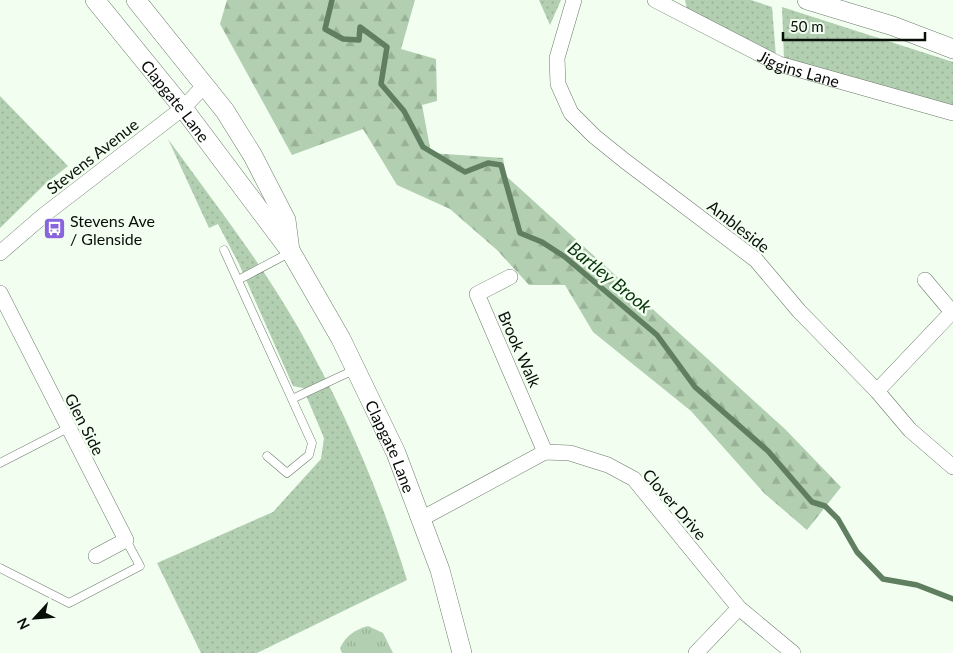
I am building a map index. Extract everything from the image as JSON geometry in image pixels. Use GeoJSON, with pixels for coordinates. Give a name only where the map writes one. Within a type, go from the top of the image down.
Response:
{"type":"FeatureCollection","features":[{"type":"Feature","properties":{"kind":"street","name":"Clapgate Lane"},"geometry":{"type":"LineString","coordinates":[[95,0],[183,108],[290,252],[341,339],[396,454],[440,570],[462,653]]}},
{"type":"Feature","properties":{"kind":"street","name":"Clapgate Lane"},"geometry":{"type":"LineString","coordinates":[[136,0],[225,111],[252,156],[286,220],[290,252]]}},
{"type":"Feature","properties":{"kind":"street","name":"Ambleside"},"geometry":{"type":"LineString","coordinates":[[574,0],[557,58],[558,84],[571,113],[594,136],[624,161],[756,260],[799,311],[877,391],[910,430],[953,467]]}},
{"type":"Feature","properties":{"kind":"street","name":"Jiggins Lane"},"geometry":{"type":"LineString","coordinates":[[654,0],[672,4],[779,64],[953,113]]}},
{"type":"Feature","properties":{"kind":"street"},"geometry":{"type":"LineString","coordinates":[[807,0],[893,26],[953,49]]}},
{"type":"Feature","properties":{"kind":"street","name":"Stevens Avenue"},"geometry":{"type":"LineString","coordinates":[[0,252],[44,215],[183,108],[204,86]]}},
{"type":"Feature","properties":{"kind":"street","name":"Brook Walk"},"geometry":{"type":"LineString","coordinates":[[510,277],[476,294],[546,452]]}},
{"type":"Feature","properties":{"kind":"street"},"geometry":{"type":"LineString","coordinates":[[877,391],[953,311],[925,280]]}},
{"type":"Feature","properties":{"kind":"street","name":"Glen Side"},"geometry":{"type":"LineString","coordinates":[[0,293],[126,540]]}},
{"type":"Feature","properties":{"kind":"street"},"geometry":{"type":"LineString","coordinates":[[421,519],[546,452]]}},
{"type":"Feature","properties":{"kind":"street","name":"Clover Drive"},"geometry":{"type":"LineString","coordinates":[[546,452],[570,453],[608,465],[634,479],[739,608],[793,653]]}},
{"type":"Feature","properties":{"kind":"street"},"geometry":{"type":"LineString","coordinates":[[96,556],[126,540]]}},
{"type":"Feature","properties":{"kind":"street"},"geometry":{"type":"LineString","coordinates":[[696,653],[739,608]]}},
{"type":"Feature","properties":{"kind":"lane"},"geometry":{"type":"LineString","coordinates":[[224,250],[312,444],[309,456],[287,473],[267,456]]}},
{"type":"Feature","properties":{"kind":"lane"},"geometry":{"type":"LineString","coordinates":[[238,280],[290,252]]}},
{"type":"Feature","properties":{"kind":"lane"},"geometry":{"type":"LineString","coordinates":[[292,399],[356,369]]}},
{"type":"Feature","properties":{"kind":"lane"},"geometry":{"type":"LineString","coordinates":[[0,463],[68,428]]}},
{"type":"Feature","properties":{"kind":"lane"},"geometry":{"type":"LineString","coordinates":[[0,568],[68,603],[140,566],[126,540]]}},
{"type":"Feature","properties":{"kind":"green space"},"geometry":{"type":"Polygon","coordinates":[[[227,0],[415,0],[401,49],[436,59],[437,101],[422,105],[431,153],[503,158],[506,176],[785,429],[841,487],[807,530],[765,494],[691,411],[593,332],[565,285],[529,285],[497,250],[450,209],[397,185],[363,129],[292,155],[220,24],[227,0]]]}},
{"type":"Feature","properties":{"kind":"green space"},"geometry":{"type":"Polygon","coordinates":[[[539,0],[561,0],[550,25],[539,0]]]}},
{"type":"Feature","properties":{"kind":"green space"},"geometry":{"type":"Polygon","coordinates":[[[685,0],[751,0],[772,7],[776,57],[688,13],[685,0]]]}},
{"type":"Feature","properties":{"kind":"green space"},"geometry":{"type":"Polygon","coordinates":[[[782,7],[953,62],[953,111],[784,58],[782,7]]]}},
{"type":"Feature","properties":{"kind":"green space"},"geometry":{"type":"Polygon","coordinates":[[[0,96],[68,166],[44,185],[0,228],[0,96]]]}},
{"type":"Feature","properties":{"kind":"green space"},"geometry":{"type":"Polygon","coordinates":[[[168,139],[236,232],[269,280],[299,329],[346,420],[360,452],[385,515],[407,580],[257,653],[201,653],[157,563],[273,512],[321,459],[324,438],[303,388],[293,386],[239,264],[218,224],[209,228],[168,139]]]}},
{"type":"Feature","properties":{"kind":"green space"},"geometry":{"type":"Polygon","coordinates":[[[368,626],[383,633],[393,653],[342,653],[340,648],[345,640],[359,629],[368,626]]]}},
{"type":"Feature","properties":{"kind":"waterway","name":"Bartley Brook"},"geometry":{"type":"LineString","coordinates":[[332,0],[325,29],[343,39],[359,40],[360,27],[387,47],[381,84],[404,111],[423,147],[465,172],[488,163],[501,165],[520,233],[542,242],[565,257],[657,335],[695,387],[768,451],[812,502],[825,506],[838,519],[857,552],[883,579],[917,585],[953,599]]}},
{"type":"Feature","properties":{"kind":"place","name":"Stevens Ave / Glenside"},"geometry":{"type":"Point","coordinates":[54,229]}}]}
